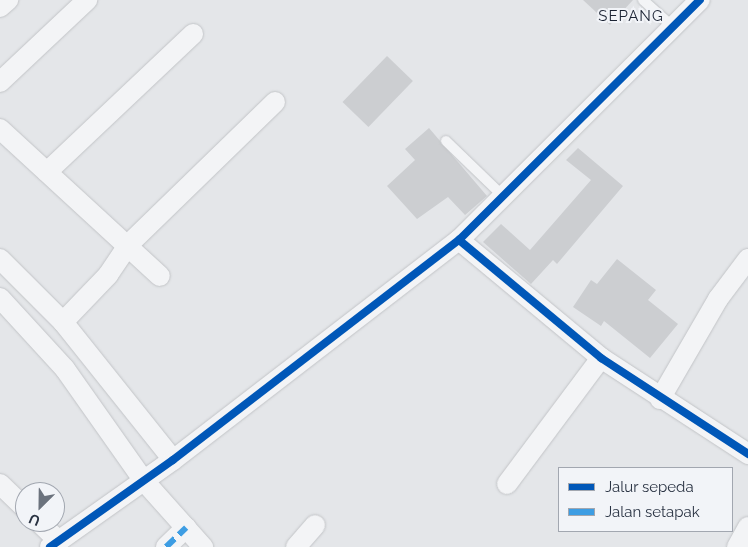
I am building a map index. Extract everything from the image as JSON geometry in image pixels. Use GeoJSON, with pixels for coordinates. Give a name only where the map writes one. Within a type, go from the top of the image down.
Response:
{"type":"FeatureCollection","features":[{"type":"Feature","properties":{"kind":"street"},"geometry":{"type":"LineString","coordinates":[[0,6],[8,0]]}},
{"type":"Feature","properties":{"kind":"street"},"geometry":{"type":"LineString","coordinates":[[0,82],[87,0]]}},
{"type":"Feature","properties":{"kind":"street"},"geometry":{"type":"LineString","coordinates":[[46,532],[55,544],[173,460],[459,240],[700,0]]}},
{"type":"Feature","properties":{"kind":"street"},"geometry":{"type":"LineString","coordinates":[[47,172],[193,34]]}},
{"type":"Feature","properties":{"kind":"street"},"geometry":{"type":"LineString","coordinates":[[63,322],[108,275],[128,245],[275,102]]}},
{"type":"Feature","properties":{"kind":"street"},"geometry":{"type":"LineString","coordinates":[[0,128],[160,276]]}},
{"type":"Feature","properties":{"kind":"street"},"geometry":{"type":"LineString","coordinates":[[459,240],[601,358],[660,399],[748,454]]}},
{"type":"Feature","properties":{"kind":"street"},"geometry":{"type":"LineString","coordinates":[[0,259],[63,322],[173,460]]}},
{"type":"Feature","properties":{"kind":"street"},"geometry":{"type":"LineString","coordinates":[[660,399],[718,299],[748,259]]}},
{"type":"Feature","properties":{"kind":"street"},"geometry":{"type":"LineString","coordinates":[[0,298],[65,369],[144,481],[203,547]]}},
{"type":"Feature","properties":{"kind":"street"},"geometry":{"type":"LineString","coordinates":[[65,369],[88,352]]}},
{"type":"Feature","properties":{"kind":"street"},"geometry":{"type":"LineString","coordinates":[[507,484],[601,358]]}},
{"type":"Feature","properties":{"kind":"street"},"geometry":{"type":"LineString","coordinates":[[98,414],[124,398]]}},
{"type":"Feature","properties":{"kind":"street"},"geometry":{"type":"LineString","coordinates":[[0,484],[15,498]]}},
{"type":"Feature","properties":{"kind":"street"},"geometry":{"type":"LineString","coordinates":[[296,547],[315,525]]}},
{"type":"Feature","properties":{"kind":"street"},"geometry":{"type":"LineString","coordinates":[[737,547],[748,527]]}},
{"type":"Feature","properties":{"kind":"street"},"geometry":{"type":"LineString","coordinates":[[166,547],[186,528]]}},
{"type":"Feature","properties":{"kind":"lane"},"geometry":{"type":"LineString","coordinates":[[643,0],[672,26]]}},
{"type":"Feature","properties":{"kind":"lane"},"geometry":{"type":"LineString","coordinates":[[446,141],[504,197]]}},
{"type":"Feature","properties":{"kind":"building"},"geometry":{"type":"Polygon","coordinates":[[[583,0],[633,0],[610,25],[583,0]]]}},
{"type":"Feature","properties":{"kind":"building"},"geometry":{"type":"Polygon","coordinates":[[[387,56],[413,81],[368,127],[343,102],[387,56]]]}},
{"type":"Feature","properties":{"kind":"building"},"geometry":{"type":"Polygon","coordinates":[[[429,128],[487,196],[465,215],[448,197],[417,219],[387,186],[415,160],[405,149],[429,128]]]}},
{"type":"Feature","properties":{"kind":"building"},"geometry":{"type":"Polygon","coordinates":[[[578,148],[623,186],[557,264],[553,260],[531,284],[483,242],[501,224],[530,250],[591,180],[566,160],[578,148]]]}},
{"type":"Feature","properties":{"kind":"building"},"geometry":{"type":"Polygon","coordinates":[[[617,259],[656,290],[648,300],[678,324],[650,358],[604,321],[601,326],[573,307],[591,280],[597,284],[617,259]]]}},
{"type":"Feature","properties":{"kind":"marked path"},"geometry":{"type":"LineString","coordinates":[[166,547],[186,528]]}},
{"type":"Feature","properties":{"kind":"cycle path"},"geometry":{"type":"LineString","coordinates":[[50,547],[173,460],[459,240],[700,0]]}},
{"type":"Feature","properties":{"kind":"cycle path"},"geometry":{"type":"LineString","coordinates":[[459,240],[601,358],[748,454]]}},
{"type":"Feature","properties":{"kind":"district","name":"SEPANG"},"geometry":{"type":"Point","coordinates":[631,17]}}]}
